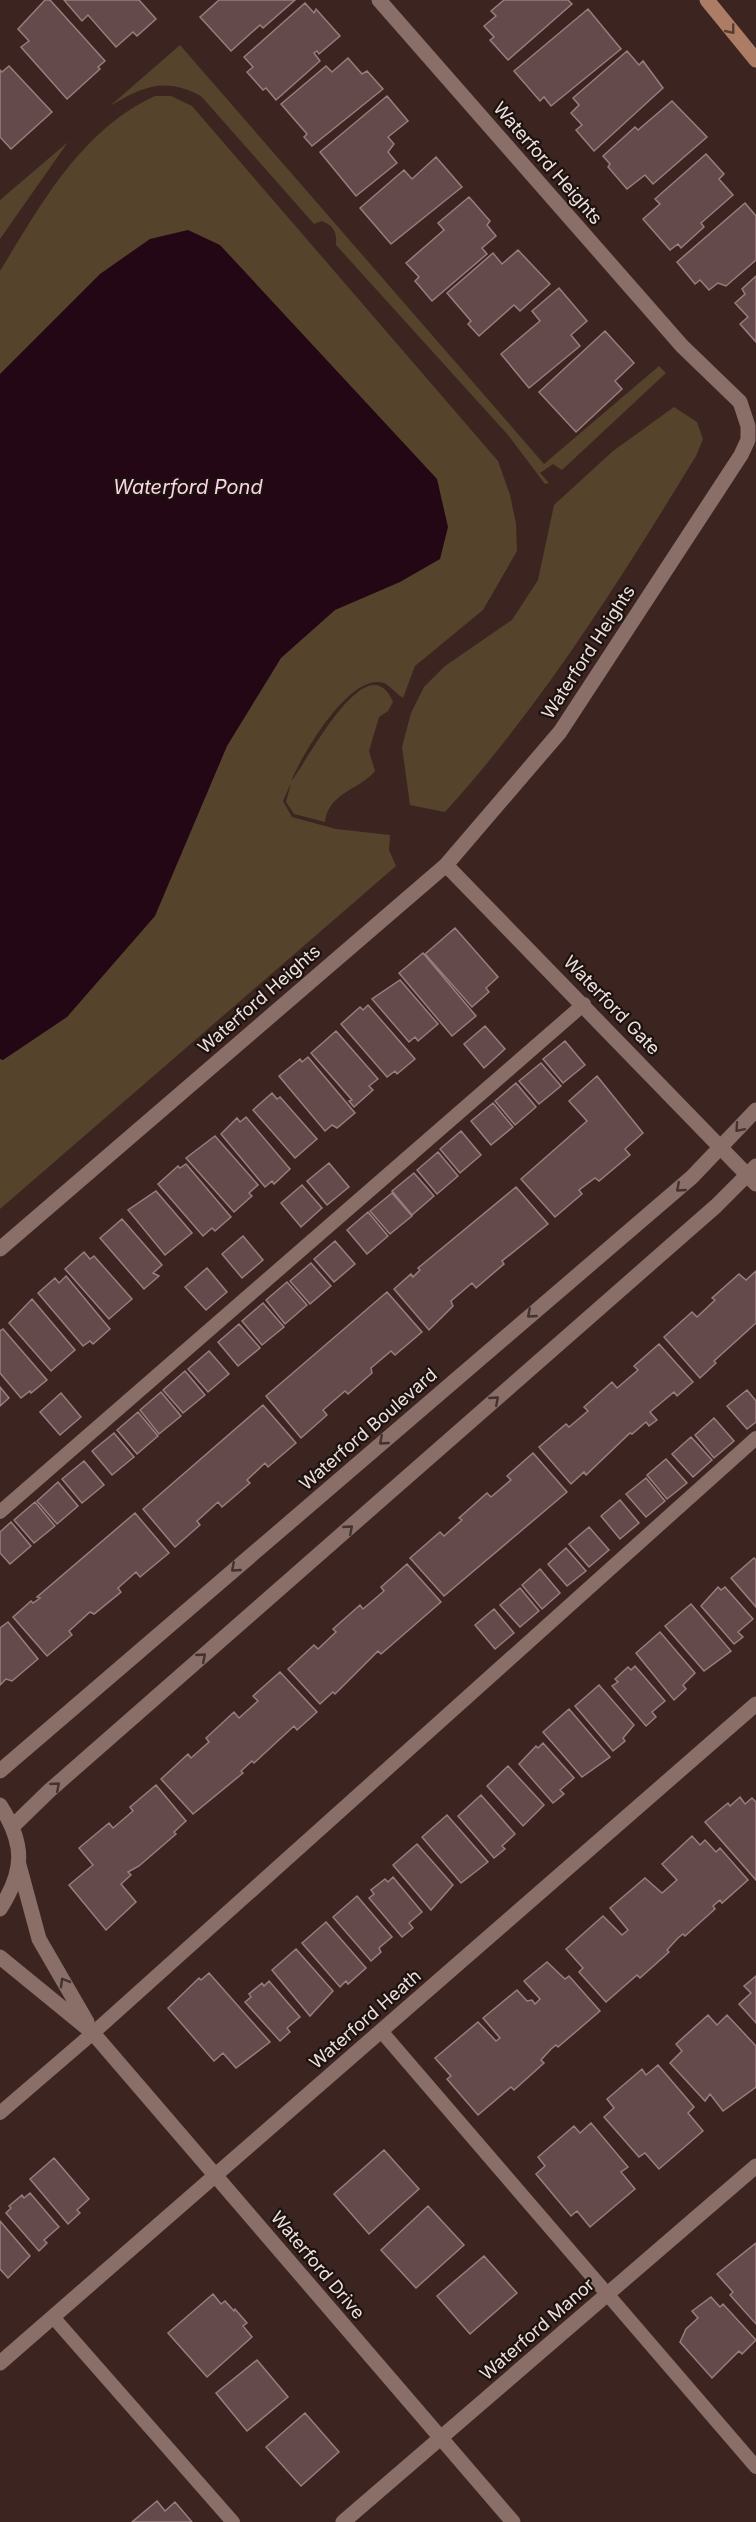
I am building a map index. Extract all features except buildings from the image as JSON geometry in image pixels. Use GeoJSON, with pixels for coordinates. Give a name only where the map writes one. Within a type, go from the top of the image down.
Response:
{"type":"FeatureCollection","features":[{"type":"Feature","properties":{"kind":"main road"},"geometry":{"type":"LineString","coordinates":[[707,0],[756,60]]}},
{"type":"Feature","properties":{"kind":"street","name":"Waterford Heights"},"geometry":{"type":"LineString","coordinates":[[0,1249],[446,864],[560,732],[741,455],[748,440],[748,426],[740,402],[682,346],[379,0]]}},
{"type":"Feature","properties":{"kind":"street","name":"Waterford Gate"},"geometry":{"type":"LineString","coordinates":[[446,864],[722,1148],[753,1175]]}},
{"type":"Feature","properties":{"kind":"street","name":"Waterford Boulevard"},"geometry":{"type":"LineString","coordinates":[[0,1771],[692,1177],[756,1110]]}},
{"type":"Feature","properties":{"kind":"street"},"geometry":{"type":"LineString","coordinates":[[13,1826],[753,1175]]}},
{"type":"Feature","properties":{"kind":"street","name":"Waterford Heath"},"geometry":{"type":"LineString","coordinates":[[0,2363],[381,2031],[753,1713]]}},
{"type":"Feature","properties":{"kind":"street"},"geometry":{"type":"LineString","coordinates":[[0,1805],[13,1826],[19,1845],[19,1865],[13,1889],[0,1909]]}},
{"type":"Feature","properties":{"kind":"street","name":"Waterford Drive"},"geometry":{"type":"LineString","coordinates":[[19,1865],[39,1939],[93,2033]]}},
{"type":"Feature","properties":{"kind":"street","name":"Waterford Drive"},"geometry":{"type":"LineString","coordinates":[[0,1957],[93,2033],[513,2522]]}},
{"type":"Feature","properties":{"kind":"street","name":"Waterford Manor"},"geometry":{"type":"LineString","coordinates":[[343,2522],[756,2166]]}},
{"type":"Feature","properties":{"kind":"lane"},"geometry":{"type":"LineString","coordinates":[[0,1512],[584,1004]]}},
{"type":"Feature","properties":{"kind":"lane"},"geometry":{"type":"LineString","coordinates":[[0,2113],[93,2033],[756,1438]]}},
{"type":"Feature","properties":{"kind":"lane"},"geometry":{"type":"LineString","coordinates":[[381,2031],[756,2467]]}},
{"type":"Feature","properties":{"kind":"lane"},"geometry":{"type":"LineString","coordinates":[[53,2317],[233,2522]]}},
{"type":"Feature","properties":{"kind":"shaded area"},"geometry":{"type":"Polygon","coordinates":[[[180,45],[544,464],[659,366],[666,373],[562,470],[553,464],[540,473],[549,483],[545,484],[508,435],[336,245],[336,236],[332,227],[322,221],[314,224],[201,96],[176,87],[155,86],[134,93],[110,106],[180,45]]]}},
{"type":"Feature","properties":{"kind":"shaded area"},"geometry":{"type":"Polygon","coordinates":[[[155,96],[171,96],[192,106],[498,461],[510,495],[516,524],[517,551],[483,610],[415,666],[403,698],[384,683],[370,683],[356,690],[328,718],[291,781],[338,713],[353,696],[368,686],[382,687],[393,702],[388,711],[379,717],[369,751],[375,771],[332,804],[325,822],[294,814],[286,802],[291,783],[283,801],[292,817],[336,829],[390,835],[389,850],[396,866],[0,1209],[0,271],[48,195],[84,149],[105,128],[155,96]]]}},
{"type":"Feature","properties":{"kind":"shaded area"},"geometry":{"type":"Polygon","coordinates":[[[68,142],[0,239],[0,200],[68,142]]]}},
{"type":"Feature","properties":{"kind":"shaded area"},"geometry":{"type":"Polygon","coordinates":[[[674,407],[697,422],[703,439],[696,456],[609,595],[515,728],[445,812],[410,805],[402,747],[411,713],[424,687],[445,666],[512,620],[538,580],[554,505],[613,451],[674,407]]]}},
{"type":"Feature","properties":{"kind":"water","name":"Waterford Pond"},"geometry":{"type":"Polygon","coordinates":[[[188,230],[220,245],[437,479],[448,527],[440,559],[400,582],[335,610],[281,658],[227,746],[155,916],[67,1017],[3,1060],[0,1059],[0,374],[100,274],[150,239],[188,230]]]}}]}
